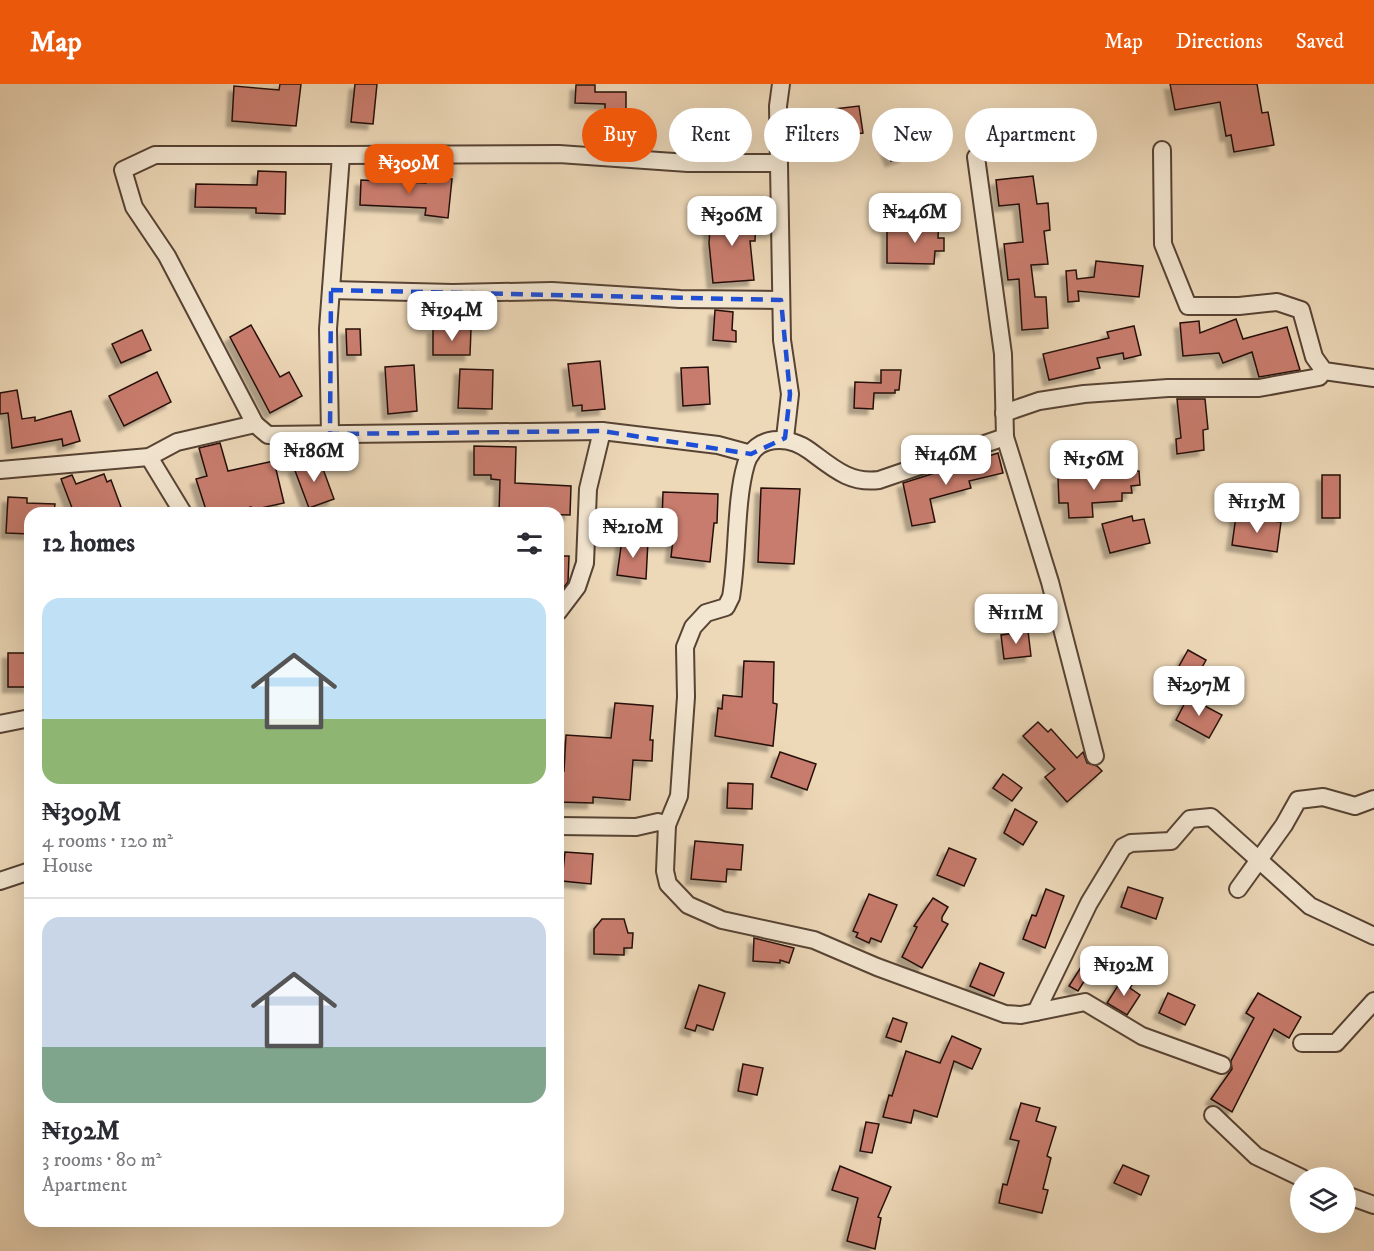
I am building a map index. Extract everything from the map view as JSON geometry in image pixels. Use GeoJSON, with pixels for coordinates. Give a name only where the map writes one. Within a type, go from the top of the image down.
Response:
{"type":"FeatureCollection","features":[{"type":"Feature","properties":{"kind":"street"},"geometry":{"type":"LineString","coordinates":[[781,84],[778,163],[782,340],[789,394],[785,438]]}},
{"type":"Feature","properties":{"kind":"street"},"geometry":{"type":"LineString","coordinates":[[1162,150],[1163,244],[1188,306],[1239,306],[1277,302],[1301,310],[1314,357],[1324,371],[1374,378]]}},
{"type":"Feature","properties":{"kind":"street"},"geometry":{"type":"LineString","coordinates":[[751,454],[718,445],[602,431],[268,435],[255,424],[167,256],[134,207],[123,170],[155,155],[559,154],[688,163],[778,163]]}},
{"type":"Feature","properties":{"kind":"street"},"geometry":{"type":"LineString","coordinates":[[330,434],[328,328],[341,155]]}},
{"type":"Feature","properties":{"kind":"street"},"geometry":{"type":"LineString","coordinates":[[977,162],[1003,354],[1005,437],[1050,582],[1095,756]]}},
{"type":"Feature","properties":{"kind":"street"},"geometry":{"type":"LineString","coordinates":[[331,290],[453,293],[552,291],[680,299],[781,300]]}},
{"type":"Feature","properties":{"kind":"street"},"geometry":{"type":"LineString","coordinates":[[1004,413],[1039,401],[1084,394],[1168,388],[1259,388],[1319,376],[1324,371]]}},
{"type":"Feature","properties":{"kind":"street"},"geometry":{"type":"LineString","coordinates":[[0,470],[149,457],[177,442],[255,424]]}},
{"type":"Feature","properties":{"kind":"street"},"geometry":{"type":"LineString","coordinates":[[564,604],[577,587],[585,562],[588,489],[602,431]]}},
{"type":"Feature","properties":{"kind":"street"},"geometry":{"type":"LineString","coordinates":[[1005,437],[890,476],[864,482],[851,479],[804,446],[785,438],[761,445],[751,454],[746,463],[743,483],[731,597],[726,607],[706,613],[693,627],[686,647],[686,697],[679,796],[667,825],[665,871],[668,884],[688,905],[722,920],[814,940],[877,967],[1005,1014],[1021,1016],[1085,1002],[1142,1036],[1222,1065]]}},
{"type":"Feature","properties":{"kind":"street"},"geometry":{"type":"LineString","coordinates":[[149,457],[179,507]]}},
{"type":"Feature","properties":{"kind":"street"},"geometry":{"type":"LineString","coordinates":[[0,724],[24,719]]}},
{"type":"Feature","properties":{"kind":"street"},"geometry":{"type":"LineString","coordinates":[[1238,889],[1284,825],[1298,800],[1323,797],[1355,806],[1374,799]]}},
{"type":"Feature","properties":{"kind":"street"},"geometry":{"type":"LineString","coordinates":[[1036,1012],[1089,903],[1124,847],[1131,843],[1171,841],[1190,819],[1210,817],[1310,906],[1374,936]]}},
{"type":"Feature","properties":{"kind":"street"},"geometry":{"type":"LineString","coordinates":[[564,826],[636,827],[658,822],[667,825]]}},
{"type":"Feature","properties":{"kind":"street"},"geometry":{"type":"LineString","coordinates":[[0,881],[24,873]]}},
{"type":"Feature","properties":{"kind":"street"},"geometry":{"type":"LineString","coordinates":[[1302,1044],[1336,1043],[1374,1001]]}},
{"type":"Feature","properties":{"kind":"street"},"geometry":{"type":"LineString","coordinates":[[1213,1115],[1256,1156],[1290,1172]]}},
{"type":"Feature","properties":{"kind":"street"},"geometry":{"type":"LineString","coordinates":[[1356,1199],[1374,1205]]}},
{"type":"Feature","properties":{"kind":"highlighted area"},"geometry":{"type":"Polygon","coordinates":[[[331,290],[781,300],[790,394],[785,438],[751,454],[602,431],[330,434],[331,290]]]}},
{"type":"Feature","properties":{"kind":"building"},"geometry":{"type":"Polygon","coordinates":[[[280,84],[301,84],[296,126],[232,121],[234,86],[279,90],[280,84]]]}},
{"type":"Feature","properties":{"kind":"building"},"geometry":{"type":"Polygon","coordinates":[[[355,84],[377,84],[373,124],[351,122],[355,84]]]}},
{"type":"Feature","properties":{"kind":"building"},"geometry":{"type":"Polygon","coordinates":[[[1170,84],[1257,84],[1262,113],[1268,112],[1274,145],[1234,152],[1231,135],[1226,136],[1220,102],[1175,110],[1170,84]]]}},
{"type":"Feature","properties":{"kind":"building"},"geometry":{"type":"Polygon","coordinates":[[[576,85],[595,85],[595,92],[626,92],[626,108],[605,108],[605,104],[575,103],[576,85]]]}},
{"type":"Feature","properties":{"kind":"building"},"geometry":{"type":"Polygon","coordinates":[[[860,113],[863,133],[860,133],[860,113]]]}},
{"type":"Feature","properties":{"kind":"building"},"geometry":{"type":"Polygon","coordinates":[[[258,171],[286,172],[285,214],[256,213],[256,208],[195,207],[196,184],[257,185],[258,171]]]}},
{"type":"Feature","properties":{"kind":"building"},"geometry":{"type":"Polygon","coordinates":[[[1033,176],[1037,204],[1048,203],[1050,230],[1044,231],[1048,264],[1031,265],[1035,297],[1046,297],[1048,328],[1022,330],[1019,279],[1008,280],[1004,244],[1023,242],[1019,204],[999,206],[996,180],[1033,176]]]}},
{"type":"Feature","properties":{"kind":"building"},"geometry":{"type":"Polygon","coordinates":[[[427,177],[452,179],[448,218],[425,215],[426,208],[360,205],[361,180],[426,183],[427,177]]]}},
{"type":"Feature","properties":{"kind":"building"},"geometry":{"type":"Polygon","coordinates":[[[711,214],[756,216],[755,241],[750,241],[754,280],[713,283],[709,243],[711,214]]]}},
{"type":"Feature","properties":{"kind":"building"},"geometry":{"type":"Polygon","coordinates":[[[926,216],[939,217],[938,238],[944,238],[944,251],[935,251],[934,264],[887,263],[887,229],[925,229],[926,216]]]}},
{"type":"Feature","properties":{"kind":"building"},"geometry":{"type":"Polygon","coordinates":[[[1096,261],[1143,266],[1139,297],[1078,291],[1079,301],[1068,302],[1066,271],[1076,270],[1077,279],[1094,277],[1096,261]]]}},
{"type":"Feature","properties":{"kind":"building"},"geometry":{"type":"Polygon","coordinates":[[[715,310],[733,312],[732,330],[736,331],[736,342],[713,340],[715,310]]]}},
{"type":"Feature","properties":{"kind":"building"},"geometry":{"type":"Polygon","coordinates":[[[1236,319],[1243,339],[1287,327],[1300,370],[1259,377],[1252,352],[1223,363],[1219,353],[1183,356],[1180,323],[1199,321],[1200,333],[1236,319]]]}},
{"type":"Feature","properties":{"kind":"building"},"geometry":{"type":"Polygon","coordinates":[[[251,325],[280,377],[289,372],[302,396],[270,413],[230,337],[251,325]]]}},
{"type":"Feature","properties":{"kind":"building"},"geometry":{"type":"Polygon","coordinates":[[[1134,326],[1141,355],[1124,359],[1123,353],[1097,358],[1100,368],[1049,380],[1043,354],[1109,338],[1107,332],[1134,326]]]}},
{"type":"Feature","properties":{"kind":"building"},"geometry":{"type":"Polygon","coordinates":[[[433,328],[471,329],[470,355],[433,355],[433,328]]]}},
{"type":"Feature","properties":{"kind":"building"},"geometry":{"type":"Polygon","coordinates":[[[346,329],[360,329],[361,355],[347,355],[346,329]]]}},
{"type":"Feature","properties":{"kind":"building"},"geometry":{"type":"Polygon","coordinates":[[[142,330],[151,350],[121,363],[112,344],[142,330]]]}},
{"type":"Feature","properties":{"kind":"building"},"geometry":{"type":"Polygon","coordinates":[[[600,361],[605,409],[582,411],[582,405],[573,406],[568,364],[600,361]]]}},
{"type":"Feature","properties":{"kind":"building"},"geometry":{"type":"Polygon","coordinates":[[[414,365],[417,411],[388,414],[385,367],[414,365]]]}},
{"type":"Feature","properties":{"kind":"building"},"geometry":{"type":"Polygon","coordinates":[[[708,367],[710,404],[683,406],[681,368],[708,367]]]}},
{"type":"Feature","properties":{"kind":"building"},"geometry":{"type":"Polygon","coordinates":[[[460,369],[493,370],[492,409],[458,408],[460,369]]]}},
{"type":"Feature","properties":{"kind":"building"},"geometry":{"type":"Polygon","coordinates":[[[881,370],[901,370],[899,390],[895,390],[895,393],[874,393],[873,409],[854,408],[855,382],[881,383],[881,370]]]}},
{"type":"Feature","properties":{"kind":"building"},"geometry":{"type":"Polygon","coordinates":[[[157,372],[171,402],[124,426],[109,396],[157,372]]]}},
{"type":"Feature","properties":{"kind":"building"},"geometry":{"type":"Polygon","coordinates":[[[17,390],[22,419],[35,417],[35,421],[71,411],[80,441],[63,446],[62,439],[12,448],[8,413],[0,414],[0,393],[17,390]]]}},
{"type":"Feature","properties":{"kind":"building"},"geometry":{"type":"Polygon","coordinates":[[[1177,399],[1205,399],[1208,429],[1203,430],[1204,450],[1177,454],[1176,439],[1181,438],[1177,399]]]}},
{"type":"Feature","properties":{"kind":"building"},"geometry":{"type":"Polygon","coordinates":[[[220,443],[228,471],[274,461],[284,503],[266,507],[205,507],[196,479],[207,476],[199,448],[220,443]]]}},
{"type":"Feature","properties":{"kind":"building"},"geometry":{"type":"Polygon","coordinates":[[[474,446],[516,447],[515,483],[571,486],[570,515],[564,515],[564,507],[499,507],[500,480],[491,479],[491,475],[474,475],[474,446]]]}},
{"type":"Feature","properties":{"kind":"building"},"geometry":{"type":"Polygon","coordinates":[[[998,453],[1003,473],[969,481],[971,488],[930,499],[935,522],[912,526],[903,483],[998,453]]]}},
{"type":"Feature","properties":{"kind":"building"},"geometry":{"type":"Polygon","coordinates":[[[319,458],[334,499],[309,507],[294,468],[319,458]]]}},
{"type":"Feature","properties":{"kind":"building"},"geometry":{"type":"Polygon","coordinates":[[[1139,471],[1140,485],[1131,486],[1132,493],[1122,493],[1122,501],[1092,503],[1093,517],[1069,518],[1068,503],[1059,503],[1058,478],[1139,471]]]}},
{"type":"Feature","properties":{"kind":"building"},"geometry":{"type":"Polygon","coordinates":[[[104,474],[107,482],[111,480],[121,507],[72,507],[61,479],[72,475],[76,484],[104,474]]]}},
{"type":"Feature","properties":{"kind":"building"},"geometry":{"type":"Polygon","coordinates":[[[1322,475],[1340,475],[1340,518],[1322,518],[1322,475]]]}},
{"type":"Feature","properties":{"kind":"building"},"geometry":{"type":"Polygon","coordinates":[[[761,488],[800,489],[794,564],[758,562],[761,488]]]}},
{"type":"Feature","properties":{"kind":"building"},"geometry":{"type":"Polygon","coordinates":[[[663,492],[718,494],[717,523],[714,523],[710,562],[671,557],[675,521],[662,521],[663,492]]]}},
{"type":"Feature","properties":{"kind":"building"},"geometry":{"type":"Polygon","coordinates":[[[8,497],[27,498],[27,503],[55,504],[55,507],[24,507],[24,534],[6,533],[8,497]]]}},
{"type":"Feature","properties":{"kind":"building"},"geometry":{"type":"Polygon","coordinates":[[[1132,516],[1133,521],[1144,519],[1150,543],[1110,553],[1102,524],[1132,516]]]}},
{"type":"Feature","properties":{"kind":"building"},"geometry":{"type":"Polygon","coordinates":[[[1236,516],[1281,522],[1277,552],[1232,545],[1236,516]]]}},
{"type":"Feature","properties":{"kind":"building"},"geometry":{"type":"Polygon","coordinates":[[[622,540],[648,541],[646,579],[617,575],[622,540]]]}},
{"type":"Feature","properties":{"kind":"building"},"geometry":{"type":"Polygon","coordinates":[[[564,556],[569,556],[568,582],[564,587],[564,556]]]}},
{"type":"Feature","properties":{"kind":"building"},"geometry":{"type":"Polygon","coordinates":[[[1028,631],[1031,656],[1004,659],[1001,635],[1028,631]]]}},
{"type":"Feature","properties":{"kind":"building"},"geometry":{"type":"Polygon","coordinates":[[[1188,650],[1206,660],[1191,687],[1173,677],[1188,650]]]}},
{"type":"Feature","properties":{"kind":"building"},"geometry":{"type":"Polygon","coordinates":[[[8,653],[24,653],[24,687],[8,687],[8,653]]]}},
{"type":"Feature","properties":{"kind":"building"},"geometry":{"type":"Polygon","coordinates":[[[744,661],[774,662],[773,703],[777,704],[773,746],[715,736],[718,708],[722,709],[723,695],[742,697],[744,661]]]}},
{"type":"Feature","properties":{"kind":"building"},"geometry":{"type":"Polygon","coordinates":[[[1188,697],[1222,715],[1209,738],[1176,720],[1188,697]]]}},
{"type":"Feature","properties":{"kind":"building"},"geometry":{"type":"Polygon","coordinates":[[[615,703],[653,706],[650,740],[653,740],[652,761],[633,760],[630,800],[593,797],[593,803],[564,802],[566,735],[611,738],[615,703]]]}},
{"type":"Feature","properties":{"kind":"building"},"geometry":{"type":"Polygon","coordinates":[[[1038,722],[1048,732],[1051,729],[1077,758],[1083,752],[1087,763],[1097,766],[1102,771],[1067,802],[1045,777],[1055,769],[1023,736],[1038,722]]]}},
{"type":"Feature","properties":{"kind":"building"},"geometry":{"type":"Polygon","coordinates":[[[780,752],[816,764],[807,790],[771,777],[780,752]]]}},
{"type":"Feature","properties":{"kind":"building"},"geometry":{"type":"Polygon","coordinates":[[[1003,774],[1022,788],[1012,801],[993,788],[1003,774]]]}},
{"type":"Feature","properties":{"kind":"building"},"geometry":{"type":"Polygon","coordinates":[[[728,783],[753,784],[752,809],[727,808],[728,783]]]}},
{"type":"Feature","properties":{"kind":"building"},"geometry":{"type":"Polygon","coordinates":[[[1015,809],[1037,822],[1023,845],[1004,833],[1015,809]]]}},
{"type":"Feature","properties":{"kind":"building"},"geometry":{"type":"Polygon","coordinates":[[[695,841],[743,845],[741,870],[727,869],[726,882],[691,879],[695,841]]]}},
{"type":"Feature","properties":{"kind":"building"},"geometry":{"type":"Polygon","coordinates":[[[949,848],[976,859],[964,886],[937,875],[949,848]]]}},
{"type":"Feature","properties":{"kind":"building"},"geometry":{"type":"Polygon","coordinates":[[[565,852],[593,854],[591,884],[564,881],[565,852]]]}},
{"type":"Feature","properties":{"kind":"building"},"geometry":{"type":"Polygon","coordinates":[[[1128,887],[1163,898],[1156,919],[1121,907],[1128,887]]]}},
{"type":"Feature","properties":{"kind":"building"},"geometry":{"type":"Polygon","coordinates":[[[1046,889],[1064,896],[1045,948],[1023,939],[1032,915],[1036,916],[1046,889]]]}},
{"type":"Feature","properties":{"kind":"building"},"geometry":{"type":"Polygon","coordinates":[[[869,894],[897,905],[881,942],[871,938],[869,943],[856,937],[858,933],[853,931],[869,894]]]}},
{"type":"Feature","properties":{"kind":"building"},"geometry":{"type":"Polygon","coordinates":[[[933,898],[948,907],[942,921],[948,924],[922,968],[902,957],[917,927],[914,926],[933,898]]]}},
{"type":"Feature","properties":{"kind":"building"},"geometry":{"type":"Polygon","coordinates":[[[602,919],[624,919],[628,933],[633,933],[632,948],[624,948],[624,955],[594,954],[594,929],[602,919]]]}},
{"type":"Feature","properties":{"kind":"building"},"geometry":{"type":"Polygon","coordinates":[[[754,938],[794,948],[789,963],[780,960],[780,963],[753,961],[754,938]]]}},
{"type":"Feature","properties":{"kind":"building"},"geometry":{"type":"Polygon","coordinates":[[[980,963],[1004,973],[994,996],[970,986],[980,963]]]}},
{"type":"Feature","properties":{"kind":"building"},"geometry":{"type":"Polygon","coordinates":[[[1081,967],[1090,972],[1078,991],[1069,986],[1081,967]]]}},
{"type":"Feature","properties":{"kind":"building"},"geometry":{"type":"Polygon","coordinates":[[[1124,976],[1133,983],[1130,988],[1140,995],[1127,1015],[1107,1003],[1124,976]]]}},
{"type":"Feature","properties":{"kind":"building"},"geometry":{"type":"Polygon","coordinates":[[[699,985],[725,993],[713,1030],[697,1025],[695,1031],[685,1028],[699,985]]]}},
{"type":"Feature","properties":{"kind":"building"},"geometry":{"type":"Polygon","coordinates":[[[1168,993],[1195,1005],[1185,1025],[1159,1013],[1168,993]]]}},
{"type":"Feature","properties":{"kind":"building"},"geometry":{"type":"Polygon","coordinates":[[[1258,993],[1301,1017],[1289,1038],[1274,1029],[1232,1112],[1211,1099],[1232,1069],[1231,1061],[1254,1018],[1246,1013],[1258,993]]]}},
{"type":"Feature","properties":{"kind":"building"},"geometry":{"type":"Polygon","coordinates":[[[893,1018],[907,1023],[901,1042],[886,1037],[893,1018]]]}},
{"type":"Feature","properties":{"kind":"building"},"geometry":{"type":"Polygon","coordinates":[[[952,1036],[981,1049],[972,1069],[954,1061],[937,1117],[914,1110],[911,1123],[883,1117],[906,1051],[940,1063],[952,1036]]]}},
{"type":"Feature","properties":{"kind":"building"},"geometry":{"type":"Polygon","coordinates":[[[743,1064],[763,1068],[757,1095],[738,1091],[743,1064]]]}},
{"type":"Feature","properties":{"kind":"building"},"geometry":{"type":"Polygon","coordinates":[[[1021,1103],[1040,1108],[1036,1121],[1056,1127],[1047,1156],[1051,1158],[1043,1189],[1048,1190],[1042,1213],[999,1203],[1003,1184],[1007,1185],[1019,1141],[1010,1139],[1021,1103]]]}},
{"type":"Feature","properties":{"kind":"building"},"geometry":{"type":"Polygon","coordinates":[[[866,1122],[879,1124],[872,1153],[860,1151],[866,1122]]]}},
{"type":"Feature","properties":{"kind":"building"},"geometry":{"type":"Polygon","coordinates":[[[1123,1165],[1149,1176],[1141,1195],[1114,1183],[1123,1165]]]}},
{"type":"Feature","properties":{"kind":"building"},"geometry":{"type":"Polygon","coordinates":[[[840,1166],[891,1187],[878,1217],[881,1218],[875,1249],[847,1241],[858,1198],[832,1190],[840,1166]]]}}]}
